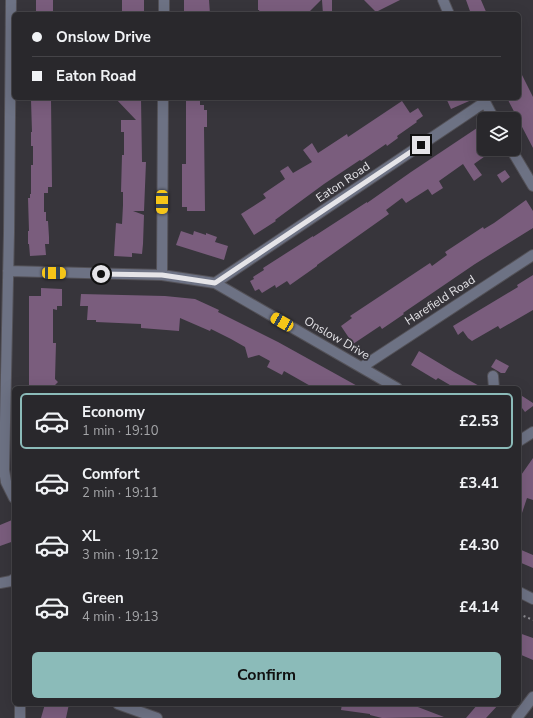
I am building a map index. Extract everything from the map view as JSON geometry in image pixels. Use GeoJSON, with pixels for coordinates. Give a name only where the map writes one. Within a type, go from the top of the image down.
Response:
{"type":"FeatureCollection","features":[{"type":"Feature","properties":{"kind":"street"},"geometry":{"type":"LineString","coordinates":[[11,0],[4,470],[6,482],[12,494]]}},
{"type":"Feature","properties":{"kind":"street"},"geometry":{"type":"LineString","coordinates":[[164,0],[164,12]]}},
{"type":"Feature","properties":{"kind":"street"},"geometry":{"type":"LineString","coordinates":[[443,0],[447,12]]}},
{"type":"Feature","properties":{"kind":"street"},"geometry":{"type":"LineString","coordinates":[[162,275],[163,100]]}},
{"type":"Feature","properties":{"kind":"street"},"geometry":{"type":"LineString","coordinates":[[484,100],[490,112]]}},
{"type":"Feature","properties":{"kind":"street","name":"Eaton Road"},"geometry":{"type":"LineString","coordinates":[[215,283],[484,100]]}},
{"type":"Feature","properties":{"kind":"street"},"geometry":{"type":"LineString","coordinates":[[516,156],[533,186]]}},
{"type":"Feature","properties":{"kind":"street","name":"Harefield Road"},"geometry":{"type":"LineString","coordinates":[[362,367],[533,255]]}},
{"type":"Feature","properties":{"kind":"street","name":"Onslow Drive"},"geometry":{"type":"LineString","coordinates":[[8,272],[162,275],[215,283],[394,386]]}},
{"type":"Feature","properties":{"kind":"street"},"geometry":{"type":"LineString","coordinates":[[493,376],[494,386]]}},
{"type":"Feature","properties":{"kind":"street"},"geometry":{"type":"LineString","coordinates":[[521,440],[533,432]]}},
{"type":"Feature","properties":{"kind":"street"},"geometry":{"type":"LineString","coordinates":[[0,583],[12,582]]}},
{"type":"Feature","properties":{"kind":"street"},"geometry":{"type":"LineString","coordinates":[[521,593],[533,599]]}},
{"type":"Feature","properties":{"kind":"street"},"geometry":{"type":"LineString","coordinates":[[517,718],[533,697]]}},
{"type":"Feature","properties":{"kind":"street"},"geometry":{"type":"LineString","coordinates":[[20,706],[20,718]]}},
{"type":"Feature","properties":{"kind":"street"},"geometry":{"type":"LineString","coordinates":[[124,706],[158,718]]}},
{"type":"Feature","properties":{"kind":"path"},"geometry":{"type":"LineString","coordinates":[[521,615],[533,620]]}},
{"type":"Feature","properties":{"kind":"building"},"geometry":{"type":"Polygon","coordinates":[[[36,0],[53,0],[53,12],[36,12],[36,0]]]}},
{"type":"Feature","properties":{"kind":"building"},"geometry":{"type":"Polygon","coordinates":[[[122,0],[144,0],[144,12],[122,12],[122,0]]]}},
{"type":"Feature","properties":{"kind":"building"},"geometry":{"type":"Polygon","coordinates":[[[184,0],[209,0],[210,12],[184,12],[184,0]]]}},
{"type":"Feature","properties":{"kind":"building"},"geometry":{"type":"Polygon","coordinates":[[[258,0],[321,0],[310,11],[304,12],[260,12],[258,10],[258,0]]]}},
{"type":"Feature","properties":{"kind":"building"},"geometry":{"type":"Polygon","coordinates":[[[322,0],[332,0],[332,12],[323,12],[322,0]]]}},
{"type":"Feature","properties":{"kind":"building"},"geometry":{"type":"Polygon","coordinates":[[[364,0],[400,0],[378,11],[375,11],[364,0]]]}},
{"type":"Feature","properties":{"kind":"building"},"geometry":{"type":"Polygon","coordinates":[[[466,0],[481,0],[486,12],[470,12],[466,0]]]}},
{"type":"Feature","properties":{"kind":"building"},"geometry":{"type":"Polygon","coordinates":[[[521,73],[533,97],[533,148],[521,125],[521,112],[514,112],[508,100],[521,100],[521,73]]]}},
{"type":"Feature","properties":{"kind":"building"},"geometry":{"type":"Polygon","coordinates":[[[31,100],[51,100],[52,187],[48,187],[48,193],[44,193],[44,212],[46,212],[46,221],[48,221],[49,237],[49,244],[45,244],[46,255],[30,256],[28,244],[28,198],[30,198],[31,194],[31,165],[33,165],[33,146],[31,146],[31,100]]]}},
{"type":"Feature","properties":{"kind":"building"},"geometry":{"type":"Polygon","coordinates":[[[117,100],[141,100],[142,162],[146,162],[144,211],[133,211],[144,215],[142,254],[132,253],[132,257],[114,256],[116,223],[122,224],[123,205],[123,192],[121,192],[124,132],[121,132],[121,120],[136,120],[117,100]]]}},
{"type":"Feature","properties":{"kind":"building"},"geometry":{"type":"Polygon","coordinates":[[[186,100],[200,100],[200,105],[204,105],[204,110],[207,110],[207,127],[204,127],[205,211],[187,211],[187,207],[182,207],[182,164],[186,164],[186,100]]]}},
{"type":"Feature","properties":{"kind":"building"},"geometry":{"type":"Polygon","coordinates":[[[447,100],[471,100],[451,109],[447,100]]]}},
{"type":"Feature","properties":{"kind":"building"},"geometry":{"type":"Polygon","coordinates":[[[402,101],[410,113],[418,108],[423,116],[397,136],[398,138],[387,146],[386,144],[324,184],[275,220],[276,221],[254,235],[241,214],[266,198],[263,194],[285,179],[280,171],[288,166],[293,173],[312,162],[303,150],[312,143],[318,153],[347,134],[348,137],[402,101]]]}},
{"type":"Feature","properties":{"kind":"building"},"geometry":{"type":"Polygon","coordinates":[[[477,128],[477,156],[485,156],[474,164],[482,175],[474,181],[463,164],[439,181],[443,188],[432,195],[428,189],[406,203],[402,198],[386,210],[389,214],[290,285],[287,281],[276,288],[275,285],[262,293],[259,289],[255,291],[250,281],[254,279],[253,277],[264,270],[263,268],[367,203],[477,128]]]}},
{"type":"Feature","properties":{"kind":"building"},"geometry":{"type":"Polygon","coordinates":[[[505,170],[510,177],[502,183],[497,175],[505,170]]]}},
{"type":"Feature","properties":{"kind":"building"},"geometry":{"type":"Polygon","coordinates":[[[526,200],[533,211],[533,228],[475,264],[382,329],[380,326],[353,344],[341,326],[352,318],[350,316],[430,263],[432,266],[447,255],[445,252],[483,227],[484,229],[494,223],[526,200]]]}},
{"type":"Feature","properties":{"kind":"building"},"geometry":{"type":"Polygon","coordinates":[[[181,231],[193,235],[194,231],[206,235],[206,233],[217,237],[215,242],[228,246],[224,260],[176,245],[181,231]]]}},
{"type":"Feature","properties":{"kind":"building"},"geometry":{"type":"Polygon","coordinates":[[[533,275],[533,310],[500,329],[498,326],[472,341],[463,331],[458,335],[453,326],[518,287],[517,285],[533,275]]]}},
{"type":"Feature","properties":{"kind":"building"},"geometry":{"type":"Polygon","coordinates":[[[41,288],[62,289],[62,306],[57,306],[57,310],[53,309],[53,343],[56,343],[55,379],[58,382],[54,386],[29,386],[29,296],[41,296],[41,288]]]}},
{"type":"Feature","properties":{"kind":"building"},"geometry":{"type":"Polygon","coordinates":[[[81,294],[165,296],[195,299],[219,310],[218,312],[278,342],[357,386],[310,386],[284,371],[282,375],[267,367],[270,361],[259,355],[248,358],[245,347],[231,339],[211,329],[210,331],[180,318],[179,331],[141,328],[141,324],[96,322],[96,320],[87,320],[88,306],[80,306],[81,294]]]}},
{"type":"Feature","properties":{"kind":"building"},"geometry":{"type":"Polygon","coordinates":[[[419,351],[479,386],[452,386],[438,378],[436,380],[411,365],[419,351]]]}},
{"type":"Feature","properties":{"kind":"building"},"geometry":{"type":"Polygon","coordinates":[[[496,359],[509,366],[505,373],[501,373],[491,367],[496,359]]]}},
{"type":"Feature","properties":{"kind":"building"},"geometry":{"type":"Polygon","coordinates":[[[521,395],[533,403],[533,406],[525,412],[521,407],[521,395]]]}},
{"type":"Feature","properties":{"kind":"building"},"geometry":{"type":"Polygon","coordinates":[[[533,458],[533,500],[527,498],[521,516],[521,475],[533,458]]]}},
{"type":"Feature","properties":{"kind":"building"},"geometry":{"type":"Polygon","coordinates":[[[12,520],[12,542],[0,546],[0,525],[12,520]]]}},
{"type":"Feature","properties":{"kind":"building"},"geometry":{"type":"Polygon","coordinates":[[[521,550],[533,555],[533,568],[521,563],[521,550]]]}},
{"type":"Feature","properties":{"kind":"building"},"geometry":{"type":"Polygon","coordinates":[[[521,634],[533,638],[533,660],[521,655],[521,634]]]}},
{"type":"Feature","properties":{"kind":"building"},"geometry":{"type":"Polygon","coordinates":[[[44,706],[69,706],[66,718],[41,718],[44,706]]]}},
{"type":"Feature","properties":{"kind":"building"},"geometry":{"type":"Polygon","coordinates":[[[342,706],[415,706],[444,717],[382,718],[370,714],[341,710],[342,706]]]}},
{"type":"Feature","properties":{"kind":"building"},"geometry":{"type":"Polygon","coordinates":[[[476,706],[497,706],[486,718],[466,718],[476,706]]]}},
{"type":"Feature","properties":{"kind":"route"},"geometry":{"type":"LineString","coordinates":[[101,274],[162,275],[215,283],[421,145]]}}]}
